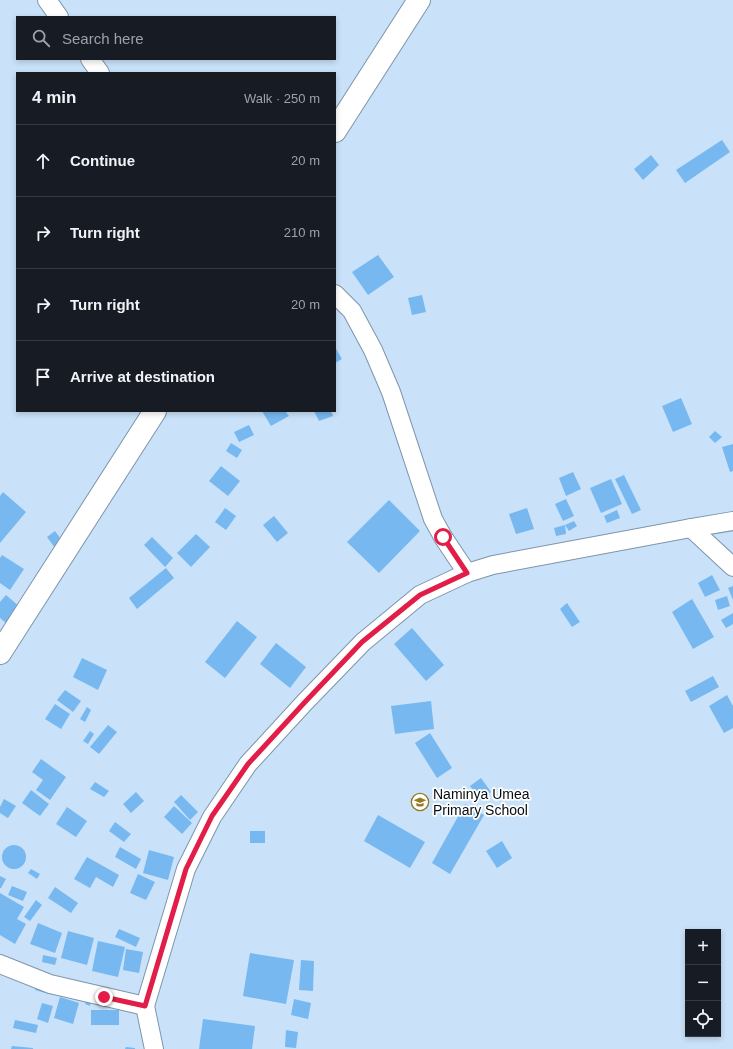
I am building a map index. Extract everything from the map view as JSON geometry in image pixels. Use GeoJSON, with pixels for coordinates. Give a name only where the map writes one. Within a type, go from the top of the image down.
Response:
{"type":"FeatureCollection","features":[{"type":"Feature","properties":{"kind":"main road"},"geometry":{"type":"LineString","coordinates":[[336,129],[419,0]]}},
{"type":"Feature","properties":{"kind":"main road"},"geometry":{"type":"LineString","coordinates":[[0,653],[154,412]]}},
{"type":"Feature","properties":{"kind":"street"},"geometry":{"type":"LineString","coordinates":[[47,0],[58,16]]}},
{"type":"Feature","properties":{"kind":"street"},"geometry":{"type":"LineString","coordinates":[[91,60],[99,72]]}},
{"type":"Feature","properties":{"kind":"street"},"geometry":{"type":"LineString","coordinates":[[336,295],[352,311],[372,350],[391,392],[432,520],[467,573]]}},
{"type":"Feature","properties":{"kind":"street"},"geometry":{"type":"LineString","coordinates":[[154,1049],[145,1006],[186,869],[212,816],[248,764],[362,642],[420,595],[467,573],[493,565],[733,521]]}},
{"type":"Feature","properties":{"kind":"street"},"geometry":{"type":"LineString","coordinates":[[691,528],[733,567]]}},
{"type":"Feature","properties":{"kind":"street"},"geometry":{"type":"LineString","coordinates":[[0,964],[50,984],[145,1006]]}},
{"type":"Feature","properties":{"kind":"building"},"geometry":{"type":"Polygon","coordinates":[[[722,140],[730,152],[685,183],[676,170],[722,140]]]}},
{"type":"Feature","properties":{"kind":"building"},"geometry":{"type":"Polygon","coordinates":[[[651,155],[659,165],[643,180],[634,169],[651,155]]]}},
{"type":"Feature","properties":{"kind":"building"},"geometry":{"type":"Polygon","coordinates":[[[378,255],[394,277],[368,295],[352,272],[378,255]]]}},
{"type":"Feature","properties":{"kind":"building"},"geometry":{"type":"Polygon","coordinates":[[[422,295],[426,312],[412,315],[408,298],[422,295]]]}},
{"type":"Feature","properties":{"kind":"building"},"geometry":{"type":"Polygon","coordinates":[[[336,349],[342,359],[336,362],[336,349]]]}},
{"type":"Feature","properties":{"kind":"building"},"geometry":{"type":"Polygon","coordinates":[[[681,398],[692,424],[673,432],[662,406],[681,398]]]}},
{"type":"Feature","properties":{"kind":"building"},"geometry":{"type":"Polygon","coordinates":[[[263,412],[286,412],[289,416],[271,426],[263,412]]]}},
{"type":"Feature","properties":{"kind":"building"},"geometry":{"type":"Polygon","coordinates":[[[314,412],[331,412],[333,416],[319,421],[314,412]]]}},
{"type":"Feature","properties":{"kind":"building"},"geometry":{"type":"Polygon","coordinates":[[[249,425],[254,435],[239,442],[234,432],[249,425]]]}},
{"type":"Feature","properties":{"kind":"building"},"geometry":{"type":"Polygon","coordinates":[[[715,431],[722,437],[715,443],[709,437],[715,431]]]}},
{"type":"Feature","properties":{"kind":"building"},"geometry":{"type":"Polygon","coordinates":[[[231,443],[242,450],[237,458],[226,451],[231,443]]]}},
{"type":"Feature","properties":{"kind":"building"},"geometry":{"type":"Polygon","coordinates":[[[733,444],[733,471],[730,472],[722,447],[733,444]]]}},
{"type":"Feature","properties":{"kind":"building"},"geometry":{"type":"Polygon","coordinates":[[[221,466],[240,481],[228,496],[209,481],[221,466]]]}},
{"type":"Feature","properties":{"kind":"building"},"geometry":{"type":"Polygon","coordinates":[[[573,472],[581,489],[566,496],[559,478],[573,472]]]}},
{"type":"Feature","properties":{"kind":"building"},"geometry":{"type":"Polygon","coordinates":[[[624,475],[641,510],[632,514],[615,479],[624,475]]]}},
{"type":"Feature","properties":{"kind":"building"},"geometry":{"type":"Polygon","coordinates":[[[611,479],[622,504],[601,513],[590,488],[611,479]]]}},
{"type":"Feature","properties":{"kind":"building"},"geometry":{"type":"Polygon","coordinates":[[[3,492],[26,512],[0,543],[0,496],[3,492]]]}},
{"type":"Feature","properties":{"kind":"building"},"geometry":{"type":"Polygon","coordinates":[[[566,499],[574,516],[563,521],[555,504],[566,499]]]}},
{"type":"Feature","properties":{"kind":"building"},"geometry":{"type":"Polygon","coordinates":[[[389,500],[420,531],[379,573],[347,542],[389,500]]]}},
{"type":"Feature","properties":{"kind":"building"},"geometry":{"type":"Polygon","coordinates":[[[225,508],[236,516],[226,530],[215,522],[225,508]]]}},
{"type":"Feature","properties":{"kind":"building"},"geometry":{"type":"Polygon","coordinates":[[[527,508],[534,529],[516,534],[509,514],[527,508]]]}},
{"type":"Feature","properties":{"kind":"building"},"geometry":{"type":"Polygon","coordinates":[[[617,510],[620,518],[607,523],[604,516],[617,510]]]}},
{"type":"Feature","properties":{"kind":"building"},"geometry":{"type":"Polygon","coordinates":[[[274,516],[288,533],[277,542],[263,525],[274,516]]]}},
{"type":"Feature","properties":{"kind":"building"},"geometry":{"type":"Polygon","coordinates":[[[574,521],[577,526],[569,531],[565,525],[574,521]]]}},
{"type":"Feature","properties":{"kind":"building"},"geometry":{"type":"Polygon","coordinates":[[[565,525],[566,534],[556,536],[554,528],[565,525]]]}},
{"type":"Feature","properties":{"kind":"building"},"geometry":{"type":"Polygon","coordinates":[[[55,531],[63,542],[55,548],[47,537],[55,531]]]}},
{"type":"Feature","properties":{"kind":"building"},"geometry":{"type":"Polygon","coordinates":[[[196,534],[210,547],[191,567],[177,553],[196,534]]]}},
{"type":"Feature","properties":{"kind":"building"},"geometry":{"type":"Polygon","coordinates":[[[152,537],[173,558],[165,567],[144,545],[152,537]]]}},
{"type":"Feature","properties":{"kind":"building"},"geometry":{"type":"Polygon","coordinates":[[[2,555],[24,569],[10,590],[0,583],[0,558],[2,555]]]}},
{"type":"Feature","properties":{"kind":"building"},"geometry":{"type":"Polygon","coordinates":[[[166,568],[174,578],[137,609],[129,598],[166,568]]]}},
{"type":"Feature","properties":{"kind":"building"},"geometry":{"type":"Polygon","coordinates":[[[712,575],[720,590],[705,597],[698,583],[712,575]]]}},
{"type":"Feature","properties":{"kind":"building"},"geometry":{"type":"Polygon","coordinates":[[[733,586],[733,600],[728,588],[733,586]]]}},
{"type":"Feature","properties":{"kind":"building"},"geometry":{"type":"Polygon","coordinates":[[[6,595],[20,607],[7,624],[0,618],[0,602],[6,595]]]}},
{"type":"Feature","properties":{"kind":"building"},"geometry":{"type":"Polygon","coordinates":[[[727,596],[730,606],[718,610],[715,600],[727,596]]]}},
{"type":"Feature","properties":{"kind":"building"},"geometry":{"type":"Polygon","coordinates":[[[692,599],[714,637],[693,649],[672,612],[692,599]]]}},
{"type":"Feature","properties":{"kind":"building"},"geometry":{"type":"Polygon","coordinates":[[[567,603],[580,622],[572,627],[560,609],[567,603]]]}},
{"type":"Feature","properties":{"kind":"building"},"geometry":{"type":"Polygon","coordinates":[[[733,613],[733,624],[726,628],[721,620],[733,613]]]}},
{"type":"Feature","properties":{"kind":"building"},"geometry":{"type":"Polygon","coordinates":[[[237,621],[257,637],[225,678],[205,662],[237,621]]]}},
{"type":"Feature","properties":{"kind":"building"},"geometry":{"type":"Polygon","coordinates":[[[412,628],[444,665],[426,681],[394,644],[412,628]]]}},
{"type":"Feature","properties":{"kind":"building"},"geometry":{"type":"Polygon","coordinates":[[[276,643],[306,667],[290,688],[260,664],[276,643]]]}},
{"type":"Feature","properties":{"kind":"building"},"geometry":{"type":"Polygon","coordinates":[[[82,658],[107,670],[98,690],[73,677],[82,658]]]}},
{"type":"Feature","properties":{"kind":"building"},"geometry":{"type":"Polygon","coordinates":[[[713,676],[719,687],[691,702],[685,691],[713,676]]]}},
{"type":"Feature","properties":{"kind":"building"},"geometry":{"type":"Polygon","coordinates":[[[65,690],[81,701],[73,712],[57,700],[65,690]]]}},
{"type":"Feature","properties":{"kind":"building"},"geometry":{"type":"Polygon","coordinates":[[[727,695],[733,706],[733,728],[724,733],[709,706],[727,695]]]}},
{"type":"Feature","properties":{"kind":"building"},"geometry":{"type":"Polygon","coordinates":[[[431,701],[434,729],[395,734],[391,706],[431,701]]]}},
{"type":"Feature","properties":{"kind":"building"},"geometry":{"type":"Polygon","coordinates":[[[55,704],[70,714],[61,729],[45,719],[55,704]]]}},
{"type":"Feature","properties":{"kind":"building"},"geometry":{"type":"Polygon","coordinates":[[[87,707],[91,710],[85,722],[80,719],[87,707]]]}},
{"type":"Feature","properties":{"kind":"building"},"geometry":{"type":"Polygon","coordinates":[[[108,725],[117,732],[99,754],[90,747],[108,725]]]}},
{"type":"Feature","properties":{"kind":"building"},"geometry":{"type":"Polygon","coordinates":[[[90,731],[94,734],[88,744],[83,741],[90,731]]]}},
{"type":"Feature","properties":{"kind":"building"},"geometry":{"type":"Polygon","coordinates":[[[430,733],[452,768],[437,778],[415,743],[430,733]]]}},
{"type":"Feature","properties":{"kind":"building"},"geometry":{"type":"Polygon","coordinates":[[[41,759],[66,777],[50,800],[36,790],[43,780],[32,772],[41,759]]]}},
{"type":"Feature","properties":{"kind":"building"},"geometry":{"type":"Polygon","coordinates":[[[481,778],[491,792],[480,800],[470,786],[481,778]]]}},
{"type":"Feature","properties":{"kind":"building"},"geometry":{"type":"Polygon","coordinates":[[[95,782],[109,791],[104,797],[90,789],[95,782]]]}},
{"type":"Feature","properties":{"kind":"building"},"geometry":{"type":"Polygon","coordinates":[[[31,790],[49,804],[40,816],[22,803],[31,790]]]}},
{"type":"Feature","properties":{"kind":"building"},"geometry":{"type":"Polygon","coordinates":[[[136,792],[144,801],[131,813],[123,804],[136,792]]]}},
{"type":"Feature","properties":{"kind":"building"},"geometry":{"type":"Polygon","coordinates":[[[181,795],[198,812],[190,820],[174,802],[181,795]]]}},
{"type":"Feature","properties":{"kind":"building"},"geometry":{"type":"Polygon","coordinates":[[[4,799],[16,806],[8,818],[0,813],[0,807],[4,799]]]}},
{"type":"Feature","properties":{"kind":"building"},"geometry":{"type":"Polygon","coordinates":[[[465,804],[484,815],[450,874],[432,863],[465,804]]]}},
{"type":"Feature","properties":{"kind":"building"},"geometry":{"type":"Polygon","coordinates":[[[174,806],[192,823],[182,834],[164,817],[174,806]]]}},
{"type":"Feature","properties":{"kind":"building"},"geometry":{"type":"Polygon","coordinates":[[[67,807],[87,821],[76,837],[56,824],[67,807]]]}},
{"type":"Feature","properties":{"kind":"building"},"geometry":{"type":"Polygon","coordinates":[[[378,815],[425,842],[410,868],[364,841],[378,815]]]}},
{"type":"Feature","properties":{"kind":"building"},"geometry":{"type":"Polygon","coordinates":[[[115,822],[131,834],[124,842],[109,831],[115,822]]]}},
{"type":"Feature","properties":{"kind":"building"},"geometry":{"type":"Polygon","coordinates":[[[250,831],[265,831],[265,843],[250,843],[250,831]]]}},
{"type":"Feature","properties":{"kind":"building"},"geometry":{"type":"Polygon","coordinates":[[[502,841],[512,858],[497,868],[486,851],[502,841]]]}},
{"type":"Feature","properties":{"kind":"building"},"geometry":{"type":"Polygon","coordinates":[[[14,845],[19,846],[25,852],[25,862],[19,868],[14,869],[9,868],[3,862],[2,857],[3,852],[9,846],[14,845]]]}},
{"type":"Feature","properties":{"kind":"building"},"geometry":{"type":"Polygon","coordinates":[[[120,847],[141,859],[136,869],[115,857],[120,847]]]}},
{"type":"Feature","properties":{"kind":"building"},"geometry":{"type":"Polygon","coordinates":[[[149,850],[174,857],[168,880],[143,873],[149,850]]]}},
{"type":"Feature","properties":{"kind":"building"},"geometry":{"type":"Polygon","coordinates":[[[87,857],[119,875],[113,887],[96,877],[90,888],[74,879],[87,857]]]}},
{"type":"Feature","properties":{"kind":"building"},"geometry":{"type":"Polygon","coordinates":[[[31,869],[40,874],[37,879],[28,873],[31,869]]]}},
{"type":"Feature","properties":{"kind":"building"},"geometry":{"type":"Polygon","coordinates":[[[138,874],[155,882],[146,900],[130,893],[138,874]]]}},
{"type":"Feature","properties":{"kind":"building"},"geometry":{"type":"Polygon","coordinates":[[[0,876],[6,879],[1,888],[0,888],[0,876]]]}},
{"type":"Feature","properties":{"kind":"building"},"geometry":{"type":"Polygon","coordinates":[[[12,886],[27,892],[23,901],[8,895],[12,886]]]}},
{"type":"Feature","properties":{"kind":"building"},"geometry":{"type":"Polygon","coordinates":[[[55,887],[78,903],[71,913],[48,898],[55,887]]]}},
{"type":"Feature","properties":{"kind":"building"},"geometry":{"type":"Polygon","coordinates":[[[0,893],[24,907],[17,919],[26,924],[15,944],[0,935],[0,893]]]}},
{"type":"Feature","properties":{"kind":"building"},"geometry":{"type":"Polygon","coordinates":[[[36,900],[42,905],[30,921],[24,917],[36,900]]]}},
{"type":"Feature","properties":{"kind":"building"},"geometry":{"type":"Polygon","coordinates":[[[38,923],[62,933],[55,953],[30,944],[38,923]]]}},
{"type":"Feature","properties":{"kind":"building"},"geometry":{"type":"Polygon","coordinates":[[[119,929],[140,938],[136,947],[115,937],[119,929]]]}},
{"type":"Feature","properties":{"kind":"building"},"geometry":{"type":"Polygon","coordinates":[[[68,931],[94,938],[87,965],[61,958],[68,931]]]}},
{"type":"Feature","properties":{"kind":"building"},"geometry":{"type":"Polygon","coordinates":[[[98,941],[125,947],[118,977],[92,971],[98,941]]]}},
{"type":"Feature","properties":{"kind":"building"},"geometry":{"type":"Polygon","coordinates":[[[126,949],[143,952],[139,973],[123,970],[126,949]]]}},
{"type":"Feature","properties":{"kind":"building"},"geometry":{"type":"Polygon","coordinates":[[[250,953],[294,960],[286,1004],[243,996],[250,953]]]}},
{"type":"Feature","properties":{"kind":"building"},"geometry":{"type":"Polygon","coordinates":[[[43,955],[57,958],[55,965],[42,962],[43,955]]]}},
{"type":"Feature","properties":{"kind":"building"},"geometry":{"type":"Polygon","coordinates":[[[301,960],[314,961],[313,991],[299,990],[301,960]]]}},
{"type":"Feature","properties":{"kind":"building"},"geometry":{"type":"Polygon","coordinates":[[[38,982],[52,986],[49,994],[35,990],[38,982]]]}},
{"type":"Feature","properties":{"kind":"building"},"geometry":{"type":"Polygon","coordinates":[[[60,997],[79,1003],[73,1024],[54,1018],[60,997]]]}},
{"type":"Feature","properties":{"kind":"building"},"geometry":{"type":"Polygon","coordinates":[[[86,998],[91,999],[90,1006],[85,1004],[86,998]]]}},
{"type":"Feature","properties":{"kind":"building"},"geometry":{"type":"Polygon","coordinates":[[[294,999],[311,1003],[308,1019],[291,1015],[294,999]]]}},
{"type":"Feature","properties":{"kind":"building"},"geometry":{"type":"Polygon","coordinates":[[[42,1003],[53,1006],[48,1023],[37,1019],[42,1003]]]}},
{"type":"Feature","properties":{"kind":"building"},"geometry":{"type":"Polygon","coordinates":[[[91,1010],[119,1010],[119,1025],[91,1025],[91,1010]]]}},
{"type":"Feature","properties":{"kind":"building"},"geometry":{"type":"Polygon","coordinates":[[[203,1019],[255,1026],[252,1049],[199,1049],[203,1019]]]}},
{"type":"Feature","properties":{"kind":"building"},"geometry":{"type":"Polygon","coordinates":[[[15,1020],[38,1025],[36,1033],[13,1028],[15,1020]]]}},
{"type":"Feature","properties":{"kind":"building"},"geometry":{"type":"Polygon","coordinates":[[[286,1030],[298,1032],[296,1048],[285,1047],[286,1030]]]}},
{"type":"Feature","properties":{"kind":"building"},"geometry":{"type":"Polygon","coordinates":[[[12,1046],[33,1048],[33,1049],[11,1049],[12,1046]]]}},
{"type":"Feature","properties":{"kind":"building"},"geometry":{"type":"Polygon","coordinates":[[[126,1047],[135,1048],[135,1049],[125,1049],[126,1047]]]}},
{"type":"Feature","properties":{"kind":"place","name":"Naminya Umea Primary School"},"geometry":{"type":"Point","coordinates":[420,802]}},
{"type":"Feature","properties":{"kind":"route"},"geometry":{"type":"LineString","coordinates":[[104,997],[145,1006],[186,869],[212,816],[248,764],[362,642],[420,595],[467,573],[443,537]]}}]}
